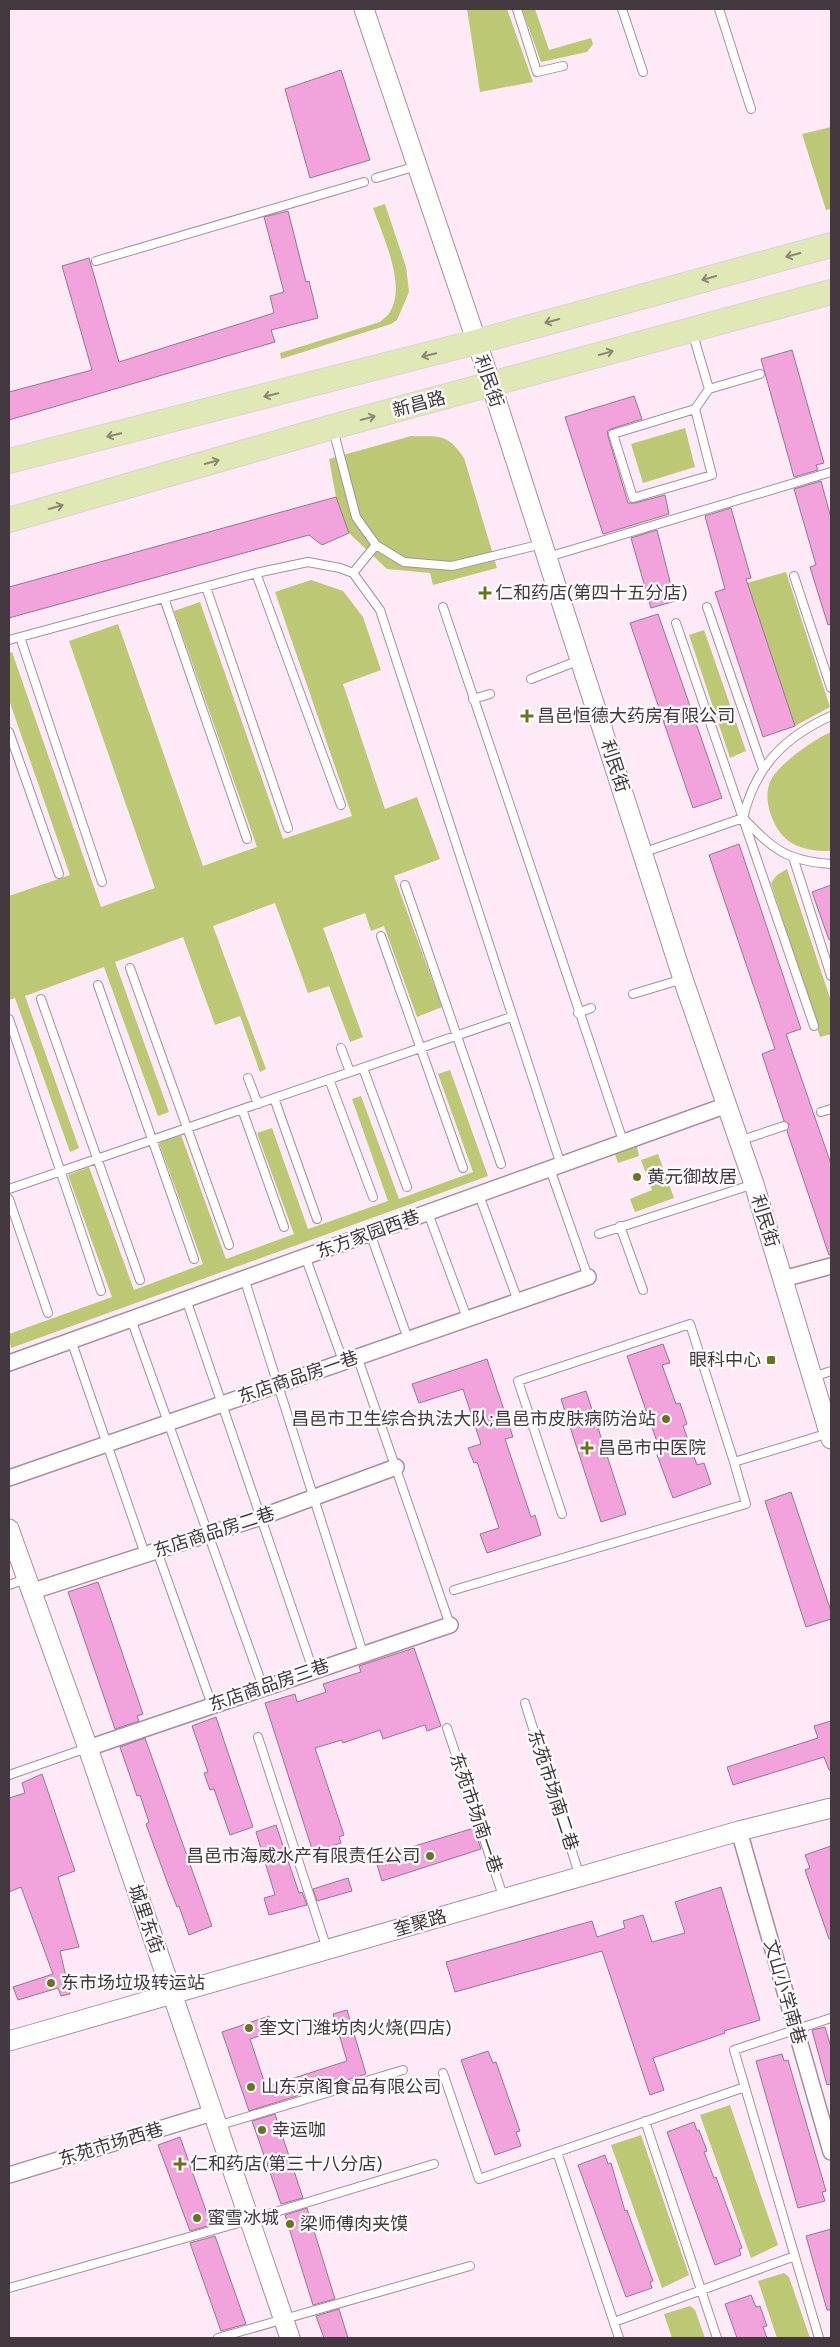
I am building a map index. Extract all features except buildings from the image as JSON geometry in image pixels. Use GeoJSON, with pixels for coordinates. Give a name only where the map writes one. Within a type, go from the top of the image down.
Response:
{"type":"FeatureCollection","features":[{"type":"Feature","properties":{"kind":"main road"},"geometry":{"type":"LineString","coordinates":[[9,461],[476,342],[831,245]]}},
{"type":"Feature","properties":{"kind":"main road","name":"新昌路"},"geometry":{"type":"LineString","coordinates":[[9,520],[332,427],[831,292]]}},
{"type":"Feature","properties":{"kind":"street","name":"利民街"},"geometry":{"type":"LineString","coordinates":[[364,9],[491,384],[683,979],[754,1184],[830,1436]]}},
{"type":"Feature","properties":{"kind":"street","name":"东方家园西巷"},"geometry":{"type":"LineString","coordinates":[[9,1362],[727,1105]]}},
{"type":"Feature","properties":{"kind":"street"},"geometry":{"type":"LineString","coordinates":[[783,1280],[831,1266]]}},
{"type":"Feature","properties":{"kind":"street","name":"东店商品房一巷"},"geometry":{"type":"LineString","coordinates":[[9,1478],[588,1277]]}},
{"type":"Feature","properties":{"kind":"street","name":"东店商品房二巷"},"geometry":{"type":"LineString","coordinates":[[22,1585],[151,1552],[209,1534],[396,1468]]}},
{"type":"Feature","properties":{"kind":"street","name":"城里东街"},"geometry":{"type":"LineString","coordinates":[[9,1529],[22,1585],[88,1748],[290,2338]]}},
{"type":"Feature","properties":{"kind":"street","name":"东店商品房三巷"},"geometry":{"type":"LineString","coordinates":[[88,1748],[450,1624]]}},
{"type":"Feature","properties":{"kind":"street","name":"奎聚路"},"geometry":{"type":"LineString","coordinates":[[9,2041],[739,1831],[831,1808]]}},
{"type":"Feature","properties":{"kind":"street","name":"文山小学南巷"},"geometry":{"type":"LineString","coordinates":[[739,1831],[831,2152]]}},
{"type":"Feature","properties":{"kind":"street","name":"东苑市场西巷"},"geometry":{"type":"LineString","coordinates":[[9,2176],[215,2120]]}},
{"type":"Feature","properties":{"kind":"lane"},"geometry":{"type":"LineString","coordinates":[[517,9],[537,72],[562,66]]}},
{"type":"Feature","properties":{"kind":"lane"},"geometry":{"type":"LineString","coordinates":[[622,9],[642,72]]}},
{"type":"Feature","properties":{"kind":"lane"},"geometry":{"type":"LineString","coordinates":[[719,9],[751,109]]}},
{"type":"Feature","properties":{"kind":"lane"},"geometry":{"type":"LineString","coordinates":[[376,178],[417,166]]}},
{"type":"Feature","properties":{"kind":"lane"},"geometry":{"type":"LineString","coordinates":[[96,261],[364,182]]}},
{"type":"Feature","properties":{"kind":"lane"},"geometry":{"type":"LineString","coordinates":[[691,330],[709,389]]}},
{"type":"Feature","properties":{"kind":"lane"},"geometry":{"type":"LineString","coordinates":[[695,409],[712,475],[633,498],[614,434],[695,409],[709,389],[760,374]]}},
{"type":"Feature","properties":{"kind":"lane"},"geometry":{"type":"LineString","coordinates":[[332,427],[356,517],[376,544],[404,562],[452,566],[545,550],[831,472]]}},
{"type":"Feature","properties":{"kind":"lane"},"geometry":{"type":"LineString","coordinates":[[353,573],[376,544]]}},
{"type":"Feature","properties":{"kind":"lane"},"geometry":{"type":"LineString","coordinates":[[9,640],[256,573],[308,562],[340,568],[353,573],[380,610],[511,1017],[588,1277]]}},
{"type":"Feature","properties":{"kind":"lane"},"geometry":{"type":"LineString","coordinates":[[256,573],[341,805]]}},
{"type":"Feature","properties":{"kind":"lane"},"geometry":{"type":"LineString","coordinates":[[794,576],[831,688]]}},
{"type":"Feature","properties":{"kind":"lane"},"geometry":{"type":"LineString","coordinates":[[206,587],[288,828]]}},
{"type":"Feature","properties":{"kind":"lane"},"geometry":{"type":"LineString","coordinates":[[164,598],[247,839]]}},
{"type":"Feature","properties":{"kind":"lane"},"geometry":{"type":"LineString","coordinates":[[443,607],[623,1141]]}},
{"type":"Feature","properties":{"kind":"lane"},"geometry":{"type":"LineString","coordinates":[[707,607],[763,769]]}},
{"type":"Feature","properties":{"kind":"lane"},"geometry":{"type":"LineString","coordinates":[[676,623],[814,1026]]}},
{"type":"Feature","properties":{"kind":"lane"},"geometry":{"type":"LineString","coordinates":[[20,637],[102,882]]}},
{"type":"Feature","properties":{"kind":"lane"},"geometry":{"type":"LineString","coordinates":[[531,679],[581,660]]}},
{"type":"Feature","properties":{"kind":"lane"},"geometry":{"type":"LineString","coordinates":[[474,700],[490,694]]}},
{"type":"Feature","properties":{"kind":"lane"},"geometry":{"type":"LineString","coordinates":[[743,818],[748,794],[763,769],[786,743],[813,724],[831,716]]}},
{"type":"Feature","properties":{"kind":"lane"},"geometry":{"type":"LineString","coordinates":[[9,732],[59,874]]}},
{"type":"Feature","properties":{"kind":"lane"},"geometry":{"type":"LineString","coordinates":[[642,853],[743,818]]}},
{"type":"Feature","properties":{"kind":"lane"},"geometry":{"type":"LineString","coordinates":[[743,818],[775,849],[800,860],[831,864]]}},
{"type":"Feature","properties":{"kind":"lane"},"geometry":{"type":"LineString","coordinates":[[793,857],[831,976]]}},
{"type":"Feature","properties":{"kind":"lane"},"geometry":{"type":"LineString","coordinates":[[405,885],[502,1164]]}},
{"type":"Feature","properties":{"kind":"lane"},"geometry":{"type":"LineString","coordinates":[[381,936],[463,1168]]}},
{"type":"Feature","properties":{"kind":"lane"},"geometry":{"type":"LineString","coordinates":[[130,968],[229,1245]]}},
{"type":"Feature","properties":{"kind":"lane"},"geometry":{"type":"LineString","coordinates":[[633,994],[683,979]]}},
{"type":"Feature","properties":{"kind":"lane"},"geometry":{"type":"LineString","coordinates":[[98,985],[194,1259]]}},
{"type":"Feature","properties":{"kind":"lane"},"geometry":{"type":"LineString","coordinates":[[40,999],[140,1280]]}},
{"type":"Feature","properties":{"kind":"lane"},"geometry":{"type":"LineString","coordinates":[[578,1012],[591,1008]]}},
{"type":"Feature","properties":{"kind":"lane"},"geometry":{"type":"LineString","coordinates":[[9,1188],[511,1017]]}},
{"type":"Feature","properties":{"kind":"lane"},"geometry":{"type":"LineString","coordinates":[[9,1019],[101,1290]]}},
{"type":"Feature","properties":{"kind":"lane"},"geometry":{"type":"LineString","coordinates":[[340,1048],[350,1072]]}},
{"type":"Feature","properties":{"kind":"lane"},"geometry":{"type":"LineString","coordinates":[[363,1068],[406,1187]]}},
{"type":"Feature","properties":{"kind":"lane"},"geometry":{"type":"LineString","coordinates":[[248,1078],[258,1104]]}},
{"type":"Feature","properties":{"kind":"lane"},"geometry":{"type":"LineString","coordinates":[[329,1080],[373,1197]]}},
{"type":"Feature","properties":{"kind":"lane"},"geometry":{"type":"LineString","coordinates":[[274,1098],[317,1219]]}},
{"type":"Feature","properties":{"kind":"lane"},"geometry":{"type":"LineString","coordinates":[[242,1109],[284,1227]]}},
{"type":"Feature","properties":{"kind":"lane"},"geometry":{"type":"LineString","coordinates":[[821,1112],[831,1110]]}},
{"type":"Feature","properties":{"kind":"lane"},"geometry":{"type":"LineString","coordinates":[[739,1141],[784,1126]]}},
{"type":"Feature","properties":{"kind":"lane"},"geometry":{"type":"LineString","coordinates":[[599,1234],[754,1184]]}},
{"type":"Feature","properties":{"kind":"lane"},"geometry":{"type":"LineString","coordinates":[[479,1194],[518,1301]]}},
{"type":"Feature","properties":{"kind":"lane"},"geometry":{"type":"LineString","coordinates":[[9,1199],[48,1314]]}},
{"type":"Feature","properties":{"kind":"lane"},"geometry":{"type":"LineString","coordinates":[[428,1213],[467,1318]]}},
{"type":"Feature","properties":{"kind":"lane"},"geometry":{"type":"LineString","coordinates":[[620,1226],[643,1290]]}},
{"type":"Feature","properties":{"kind":"lane"},"geometry":{"type":"LineString","coordinates":[[370,1234],[408,1339]]}},
{"type":"Feature","properties":{"kind":"lane"},"geometry":{"type":"LineString","coordinates":[[305,1256],[396,1468],[450,1624]]}},
{"type":"Feature","properties":{"kind":"lane"},"geometry":{"type":"LineString","coordinates":[[244,1278],[363,1653]]}},
{"type":"Feature","properties":{"kind":"lane"},"geometry":{"type":"LineString","coordinates":[[186,1299],[313,1670]]}},
{"type":"Feature","properties":{"kind":"lane"},"geometry":{"type":"LineString","coordinates":[[131,1318],[263,1687]]}},
{"type":"Feature","properties":{"kind":"lane"},"geometry":{"type":"LineString","coordinates":[[454,1590],[746,1504],[690,1324],[518,1381],[562,1514]]}},
{"type":"Feature","properties":{"kind":"lane"},"geometry":{"type":"LineString","coordinates":[[71,1340],[106,1443],[212,1705]]}},
{"type":"Feature","properties":{"kind":"lane"},"geometry":{"type":"LineString","coordinates":[[813,1377],[831,1371]]}},
{"type":"Feature","properties":{"kind":"lane"},"geometry":{"type":"LineString","coordinates":[[734,1462],[830,1436]]}},
{"type":"Feature","properties":{"kind":"lane","name":"东苑市场南二巷"},"geometry":{"type":"LineString","coordinates":[[525,1703],[580,1877]]}},
{"type":"Feature","properties":{"kind":"lane","name":"东苑市场南一巷"},"geometry":{"type":"LineString","coordinates":[[447,1728],[504,1899]]}},
{"type":"Feature","properties":{"kind":"lane"},"geometry":{"type":"LineString","coordinates":[[258,1737],[327,1950]]}},
{"type":"Feature","properties":{"kind":"lane"},"geometry":{"type":"LineString","coordinates":[[9,1775],[88,1748]]}},
{"type":"Feature","properties":{"kind":"lane"},"geometry":{"type":"LineString","coordinates":[[819,2338],[734,2050],[831,2018]]}},
{"type":"Feature","properties":{"kind":"lane"},"geometry":{"type":"LineString","coordinates":[[215,2120],[403,2070]]}},
{"type":"Feature","properties":{"kind":"lane"},"geometry":{"type":"LineString","coordinates":[[443,2073],[479,2179],[745,2086]]}},
{"type":"Feature","properties":{"kind":"lane"},"geometry":{"type":"LineString","coordinates":[[645,2121],[717,2338]]}},
{"type":"Feature","properties":{"kind":"lane"},"geometry":{"type":"LineString","coordinates":[[558,2152],[619,2338]]}},
{"type":"Feature","properties":{"kind":"lane"},"geometry":{"type":"LineString","coordinates":[[9,2288],[249,2220],[434,2164]]}},
{"type":"Feature","properties":{"kind":"lane"},"geometry":{"type":"LineString","coordinates":[[614,2322],[795,2256]]}},
{"type":"Feature","properties":{"kind":"lane"},"geometry":{"type":"LineString","coordinates":[[218,2338],[470,2266]]}},
{"type":"Feature","properties":{"kind":"green space"},"geometry":{"type":"Polygon","coordinates":[[[467,9],[507,9],[533,82],[480,92],[467,9]]]}},
{"type":"Feature","properties":{"kind":"green space"},"geometry":{"type":"Polygon","coordinates":[[[522,9],[535,9],[549,50],[591,38],[593,44],[587,52],[541,62],[522,9]]]}},
{"type":"Feature","properties":{"kind":"green space"},"geometry":{"type":"Polygon","coordinates":[[[831,127],[831,209],[826,210],[802,134],[831,127]]]}},
{"type":"Feature","properties":{"kind":"green space"},"geometry":{"type":"Polygon","coordinates":[[[385,204],[406,267],[409,292],[397,320],[391,324],[281,359],[280,353],[380,322],[388,315],[395,299],[396,287],[387,245],[373,208],[385,204]]]}},
{"type":"Feature","properties":{"kind":"green space"},"geometry":{"type":"Polygon","coordinates":[[[685,428],[695,467],[643,483],[631,444],[685,428]]]}},
{"type":"Feature","properties":{"kind":"green space"},"geometry":{"type":"Polygon","coordinates":[[[411,436],[435,437],[447,440],[464,458],[497,568],[433,585],[430,573],[387,569],[349,533],[336,497],[329,459],[411,436]]]}},
{"type":"Feature","properties":{"kind":"green space"},"geometry":{"type":"Polygon","coordinates":[[[786,572],[830,707],[795,726],[747,583],[786,572]]]}},
{"type":"Feature","properties":{"kind":"green space"},"geometry":{"type":"Polygon","coordinates":[[[311,580],[343,591],[363,617],[381,670],[343,684],[385,809],[417,797],[440,859],[394,876],[442,1007],[417,1017],[384,926],[371,931],[365,913],[323,928],[363,1037],[350,1042],[329,986],[308,993],[275,903],[213,926],[266,1069],[260,1072],[240,1016],[215,1025],[183,937],[115,962],[169,1112],[158,1116],[104,967],[25,996],[79,1148],[70,1152],[15,998],[9,1000],[9,896],[70,875],[9,700],[9,653],[12,652],[101,907],[155,888],[69,641],[118,624],[203,866],[257,847],[174,611],[200,602],[283,839],[352,816],[275,592],[311,580]]]}},
{"type":"Feature","properties":{"kind":"green space"},"geometry":{"type":"Polygon","coordinates":[[[704,630],[746,751],[730,758],[689,635],[704,630]]]}},
{"type":"Feature","properties":{"kind":"green space"},"geometry":{"type":"Polygon","coordinates":[[[831,732],[831,851],[820,851],[793,844],[779,832],[774,823],[767,797],[770,782],[780,768],[806,746],[831,732]]]}},
{"type":"Feature","properties":{"kind":"green space"},"geometry":{"type":"Polygon","coordinates":[[[787,869],[831,1001],[831,1034],[820,1037],[771,883],[777,875],[787,869]]]}},
{"type":"Feature","properties":{"kind":"green space"},"geometry":{"type":"Polygon","coordinates":[[[450,1070],[488,1176],[11,1348],[9,1334],[112,1297],[68,1175],[89,1167],[134,1290],[203,1264],[159,1143],[181,1135],[226,1259],[294,1234],[257,1133],[272,1128],[308,1229],[388,1201],[352,1099],[361,1096],[399,1199],[473,1172],[438,1074],[450,1070]]]}},
{"type":"Feature","properties":{"kind":"green space"},"geometry":{"type":"Polygon","coordinates":[[[636,1142],[639,1156],[618,1163],[614,1151],[636,1142]]]}},
{"type":"Feature","properties":{"kind":"green space"},"geometry":{"type":"Polygon","coordinates":[[[658,1154],[674,1198],[635,1212],[630,1199],[652,1190],[641,1160],[658,1154]]]}},
{"type":"Feature","properties":{"kind":"green space"},"geometry":{"type":"Polygon","coordinates":[[[730,2105],[778,2245],[751,2258],[700,2115],[730,2105]]]}},
{"type":"Feature","properties":{"kind":"green space"},"geometry":{"type":"Polygon","coordinates":[[[641,2135],[689,2275],[662,2288],[611,2145],[641,2135]]]}},
{"type":"Feature","properties":{"kind":"green space"},"geometry":{"type":"Polygon","coordinates":[[[784,2273],[789,2277],[810,2338],[777,2338],[758,2281],[784,2273]]]}},
{"type":"Feature","properties":{"kind":"green space"},"geometry":{"type":"Polygon","coordinates":[[[690,2306],[695,2310],[705,2338],[672,2338],[664,2314],[690,2306]]]}},
{"type":"Feature","properties":{"kind":"place","name":"仁和药店(第四十五分店)"},"geometry":{"type":"Point","coordinates":[485,593]}},
{"type":"Feature","properties":{"kind":"place","name":"昌邑恒德大药房有限公司"},"geometry":{"type":"Point","coordinates":[527,716]}},
{"type":"Feature","properties":{"kind":"place","name":"黄元御故居"},"geometry":{"type":"Point","coordinates":[637,1177]}},
{"type":"Feature","properties":{"kind":"place","name":"眼科中心"},"geometry":{"type":"Point","coordinates":[771,1360]}},
{"type":"Feature","properties":{"kind":"place","name":"昌邑市卫生综合执法大队;昌邑市皮肤病防治站"},"geometry":{"type":"Point","coordinates":[666,1419]}},
{"type":"Feature","properties":{"kind":"place","name":"昌邑市中医院"},"geometry":{"type":"Point","coordinates":[587,1448]}},
{"type":"Feature","properties":{"kind":"place","name":"昌邑市海威水产有限责任公司"},"geometry":{"type":"Point","coordinates":[430,1856]}},
{"type":"Feature","properties":{"kind":"place","name":"东市场垃圾转运站"},"geometry":{"type":"Point","coordinates":[51,1983]}},
{"type":"Feature","properties":{"kind":"place","name":"奎文门潍坊肉火烧(四店)"},"geometry":{"type":"Point","coordinates":[249,2028]}},
{"type":"Feature","properties":{"kind":"place","name":"山东京阁食品有限公司"},"geometry":{"type":"Point","coordinates":[251,2087]}},
{"type":"Feature","properties":{"kind":"place","name":"幸运咖"},"geometry":{"type":"Point","coordinates":[262,2130]}},
{"type":"Feature","properties":{"kind":"place","name":"仁和药店(第三十八分店)"},"geometry":{"type":"Point","coordinates":[180,2164]}},
{"type":"Feature","properties":{"kind":"place","name":"蜜雪冰城"},"geometry":{"type":"Point","coordinates":[197,2218]}},
{"type":"Feature","properties":{"kind":"place","name":"梁师傅肉夹馍"},"geometry":{"type":"Point","coordinates":[290,2224]}}]}
